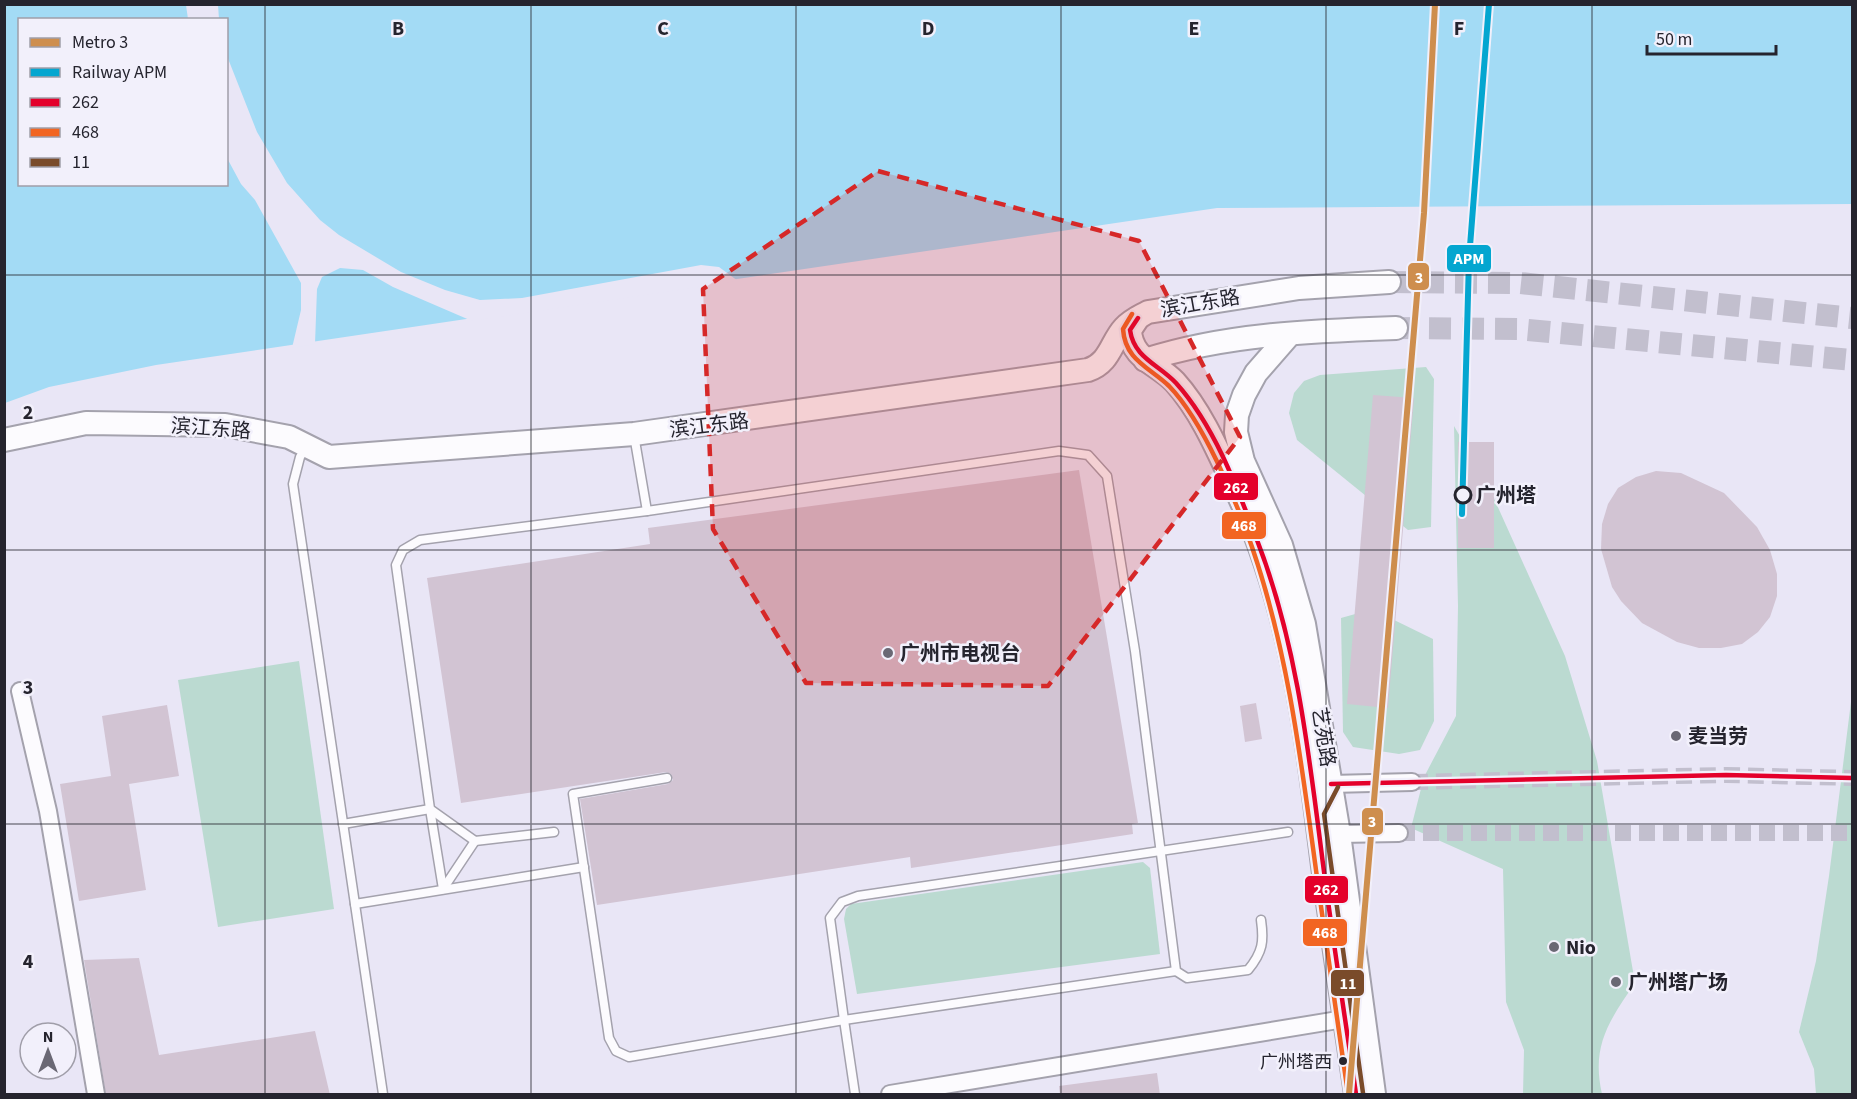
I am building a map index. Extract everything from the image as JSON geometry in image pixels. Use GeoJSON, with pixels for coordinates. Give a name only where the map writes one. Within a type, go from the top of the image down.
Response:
{"type":"FeatureCollection","features":[{"type":"Feature","properties":{"kind":"street","name":"滨江东路"},"geometry":{"type":"LineString","coordinates":[[4,440],[86,423],[225,425],[290,437],[329,457],[634,434],[1088,370],[1106,358],[1123,329],[1148,312],[1299,288],[1389,282]]}},
{"type":"Feature","properties":{"kind":"street","name":"艺苑路"},"geometry":{"type":"LineString","coordinates":[[1138,318],[1132,324],[1131,341],[1138,355],[1168,374],[1193,408],[1222,461],[1256,538],[1282,616],[1293,662],[1317,813],[1354,1017],[1374,1095]]}},
{"type":"Feature","properties":{"kind":"street"},"geometry":{"type":"LineString","coordinates":[[1145,360],[1215,341],[1396,328]]}},
{"type":"Feature","properties":{"kind":"street","name":"艺苑路"},"geometry":{"type":"LineString","coordinates":[[1290,334],[1256,373],[1244,395],[1237,415],[1236,432],[1243,461],[1281,545],[1294,583],[1312,663],[1339,834],[1354,1017],[1356,1095]]}},
{"type":"Feature","properties":{"kind":"street"},"geometry":{"type":"LineString","coordinates":[[21,691],[48,811],[96,1095]]}},
{"type":"Feature","properties":{"kind":"street"},"geometry":{"type":"LineString","coordinates":[[1399,834],[1339,834],[1317,813],[1331,784],[1412,782]]}},
{"type":"Feature","properties":{"kind":"street"},"geometry":{"type":"LineString","coordinates":[[890,1095],[1354,1017]]}},
{"type":"Feature","properties":{"kind":"lane"},"geometry":{"type":"LineString","coordinates":[[634,434],[647,511]]}},
{"type":"Feature","properties":{"kind":"lane"},"geometry":{"type":"LineString","coordinates":[[307,446],[300,457],[293,484],[383,1095]]}},
{"type":"Feature","properties":{"kind":"lane"},"geometry":{"type":"LineString","coordinates":[[443,889],[396,565],[403,550],[420,540],[647,511],[1059,451],[1088,455],[1107,476],[1135,651],[1176,971]]}},
{"type":"Feature","properties":{"kind":"lane"},"geometry":{"type":"LineString","coordinates":[[667,778],[573,794],[609,1038],[616,1051],[629,1057],[843,1020],[1176,971],[1187,978],[1248,970],[1258,959],[1264,943],[1261,920]]}},
{"type":"Feature","properties":{"kind":"lane"},"geometry":{"type":"LineString","coordinates":[[343,824],[430,809],[475,841],[554,832]]}},
{"type":"Feature","properties":{"kind":"lane"},"geometry":{"type":"LineString","coordinates":[[855,1095],[830,918],[842,902],[858,896],[1160,849],[1288,832]]}},
{"type":"Feature","properties":{"kind":"lane"},"geometry":{"type":"LineString","coordinates":[[443,889],[475,841]]}},
{"type":"Feature","properties":{"kind":"lane"},"geometry":{"type":"LineString","coordinates":[[355,904],[584,867]]}},
{"type":"Feature","properties":{"kind":"highlighted area"},"geometry":{"type":"Polygon","coordinates":[[[878,171],[1139,241],[1240,437],[1048,686],[806,683],[713,529],[703,289],[878,171]]]}},
{"type":"Feature","properties":{"kind":"green space"},"geometry":{"type":"Polygon","coordinates":[[[1426,367],[1434,379],[1431,527],[1408,530],[1297,440],[1289,413],[1294,393],[1304,381],[1320,375],[1426,367]]]}},
{"type":"Feature","properties":{"kind":"green space"},"geometry":{"type":"Polygon","coordinates":[[[1454,426],[1487,483],[1565,656],[1597,761],[1635,983],[1610,1022],[1601,1048],[1599,1077],[1602,1094],[1523,1094],[1524,1050],[1506,1002],[1503,869],[1411,828],[1424,777],[1456,716],[1458,606],[1454,426]]]}},
{"type":"Feature","properties":{"kind":"green space"},"geometry":{"type":"Polygon","coordinates":[[[1366,611],[1388,617],[1433,639],[1434,721],[1420,750],[1399,754],[1353,747],[1343,732],[1341,618],[1366,611]]]}},
{"type":"Feature","properties":{"kind":"green space"},"geometry":{"type":"Polygon","coordinates":[[[299,661],[334,909],[218,927],[178,680],[299,661]]]}},
{"type":"Feature","properties":{"kind":"green space"},"geometry":{"type":"Polygon","coordinates":[[[1852,694],[1852,1094],[1816,1094],[1814,1069],[1799,1032],[1816,961],[1852,694]]]}},
{"type":"Feature","properties":{"kind":"green space"},"geometry":{"type":"Polygon","coordinates":[[[1143,862],[1150,868],[1160,954],[857,994],[844,919],[846,909],[851,904],[1143,862]]]}},
{"type":"Feature","properties":{"kind":"water"},"geometry":{"type":"Polygon","coordinates":[[[4,5],[1852,5],[1852,204],[1217,208],[156,365],[49,387],[5,403],[4,5]]]}},
{"type":"Feature","properties":{"kind":"pier"},"geometry":{"type":"Polygon","coordinates":[[[186,5],[218,5],[219,18],[188,18],[186,5]]]}},
{"type":"Feature","properties":{"kind":"pier"},"geometry":{"type":"Polygon","coordinates":[[[228,59],[257,132],[287,183],[320,220],[339,235],[401,272],[445,290],[480,300],[522,298],[701,265],[719,267],[738,281],[472,321],[393,287],[363,270],[340,268],[322,277],[317,289],[315,344],[292,348],[301,310],[301,283],[255,200],[241,184],[228,160],[228,59]]]}},
{"type":"Feature","properties":{"kind":"building"},"geometry":{"type":"Polygon","coordinates":[[[1373,395],[1414,398],[1388,708],[1347,704],[1373,395]]]}},
{"type":"Feature","properties":{"kind":"building","name":"广州塔"},"geometry":{"type":"Polygon","coordinates":[[[1458,442],[1494,442],[1494,548],[1458,548],[1458,442]]]}},
{"type":"Feature","properties":{"kind":"building","name":"广州市电视台"},"geometry":{"type":"Polygon","coordinates":[[[1079,470],[1138,823],[1132,824],[1133,834],[911,868],[910,857],[597,905],[580,799],[668,784],[673,780],[671,774],[666,772],[461,803],[427,578],[650,544],[648,528],[1079,470]]]}},
{"type":"Feature","properties":{"kind":"building"},"geometry":{"type":"Polygon","coordinates":[[[1656,471],[1681,473],[1724,493],[1757,527],[1770,550],[1777,574],[1777,596],[1770,617],[1758,632],[1742,644],[1721,648],[1699,648],[1677,642],[1642,623],[1621,601],[1612,587],[1601,549],[1602,524],[1608,504],[1618,488],[1636,477],[1656,471]]]}},
{"type":"Feature","properties":{"kind":"building"},"geometry":{"type":"Polygon","coordinates":[[[1256,703],[1262,739],[1245,742],[1240,706],[1256,703]]]}},
{"type":"Feature","properties":{"kind":"building"},"geometry":{"type":"Polygon","coordinates":[[[167,705],[179,776],[129,784],[146,890],[79,901],[60,784],[111,776],[102,716],[167,705]]]}},
{"type":"Feature","properties":{"kind":"building"},"geometry":{"type":"Polygon","coordinates":[[[139,958],[159,1055],[315,1031],[330,1095],[106,1095],[84,960],[139,958]]]}},
{"type":"Feature","properties":{"kind":"building"},"geometry":{"type":"Polygon","coordinates":[[[1157,1073],[1160,1095],[1060,1095],[1059,1086],[1157,1073]]]}},
{"type":"Feature","properties":{"kind":"tunnel"},"geometry":{"type":"LineString","coordinates":[[1389,282],[1520,283],[1852,318]]}},
{"type":"Feature","properties":{"kind":"tunnel"},"geometry":{"type":"LineString","coordinates":[[1396,328],[1517,329],[1852,360]]}},
{"type":"Feature","properties":{"kind":"tunnel"},"geometry":{"type":"LineString","coordinates":[[1412,782],[1726,775],[1852,778]]}},
{"type":"Feature","properties":{"kind":"tunnel"},"geometry":{"type":"LineString","coordinates":[[1399,833],[1852,833]]}},
{"type":"Feature","properties":{"kind":"metro line","name":"3"},"geometry":{"type":"LineString","coordinates":[[1349,1094],[1424,213],[1435,4]]}},
{"type":"Feature","properties":{"kind":"rail line","name":"APM"},"geometry":{"type":"LineString","coordinates":[[1462,514],[1469,259],[1489,4]]}},
{"type":"Feature","properties":{"kind":"transit line","name":"468"},"geometry":{"type":"LineString","coordinates":[[1132,314],[1123,329],[1128,348],[1139,362],[1169,386],[1182,401],[1206,440],[1237,507],[1252,547],[1275,626],[1299,747],[1348,1094]]}},
{"type":"Feature","properties":{"kind":"transit line","name":"262"},"geometry":{"type":"LineString","coordinates":[[1138,318],[1130,330],[1132,340],[1148,360],[1176,383],[1202,418],[1223,457],[1271,579],[1292,659],[1307,741],[1356,1094]]}},
{"type":"Feature","properties":{"kind":"transit line","name":"262"},"geometry":{"type":"LineString","coordinates":[[1331,784],[1726,775],[1852,778]]}},
{"type":"Feature","properties":{"kind":"transit line","name":"11"},"geometry":{"type":"LineString","coordinates":[[1338,787],[1324,814],[1363,1093]]}},
{"type":"Feature","properties":{"kind":"place","name":"广州塔"},"geometry":{"type":"Point","coordinates":[1463,495]}},
{"type":"Feature","properties":{"kind":"place","name":"广州市电视台"},"geometry":{"type":"Point","coordinates":[888,653]}},
{"type":"Feature","properties":{"kind":"place","name":"麦当劳"},"geometry":{"type":"Point","coordinates":[1676,736]}},
{"type":"Feature","properties":{"kind":"place","name":"Nio"},"geometry":{"type":"Point","coordinates":[1554,947]}},
{"type":"Feature","properties":{"kind":"place","name":"广州塔广场"},"geometry":{"type":"Point","coordinates":[1616,982]}},
{"type":"Feature","properties":{"kind":"place","name":"广州塔西"},"geometry":{"type":"Point","coordinates":[1343,1061]}}]}
